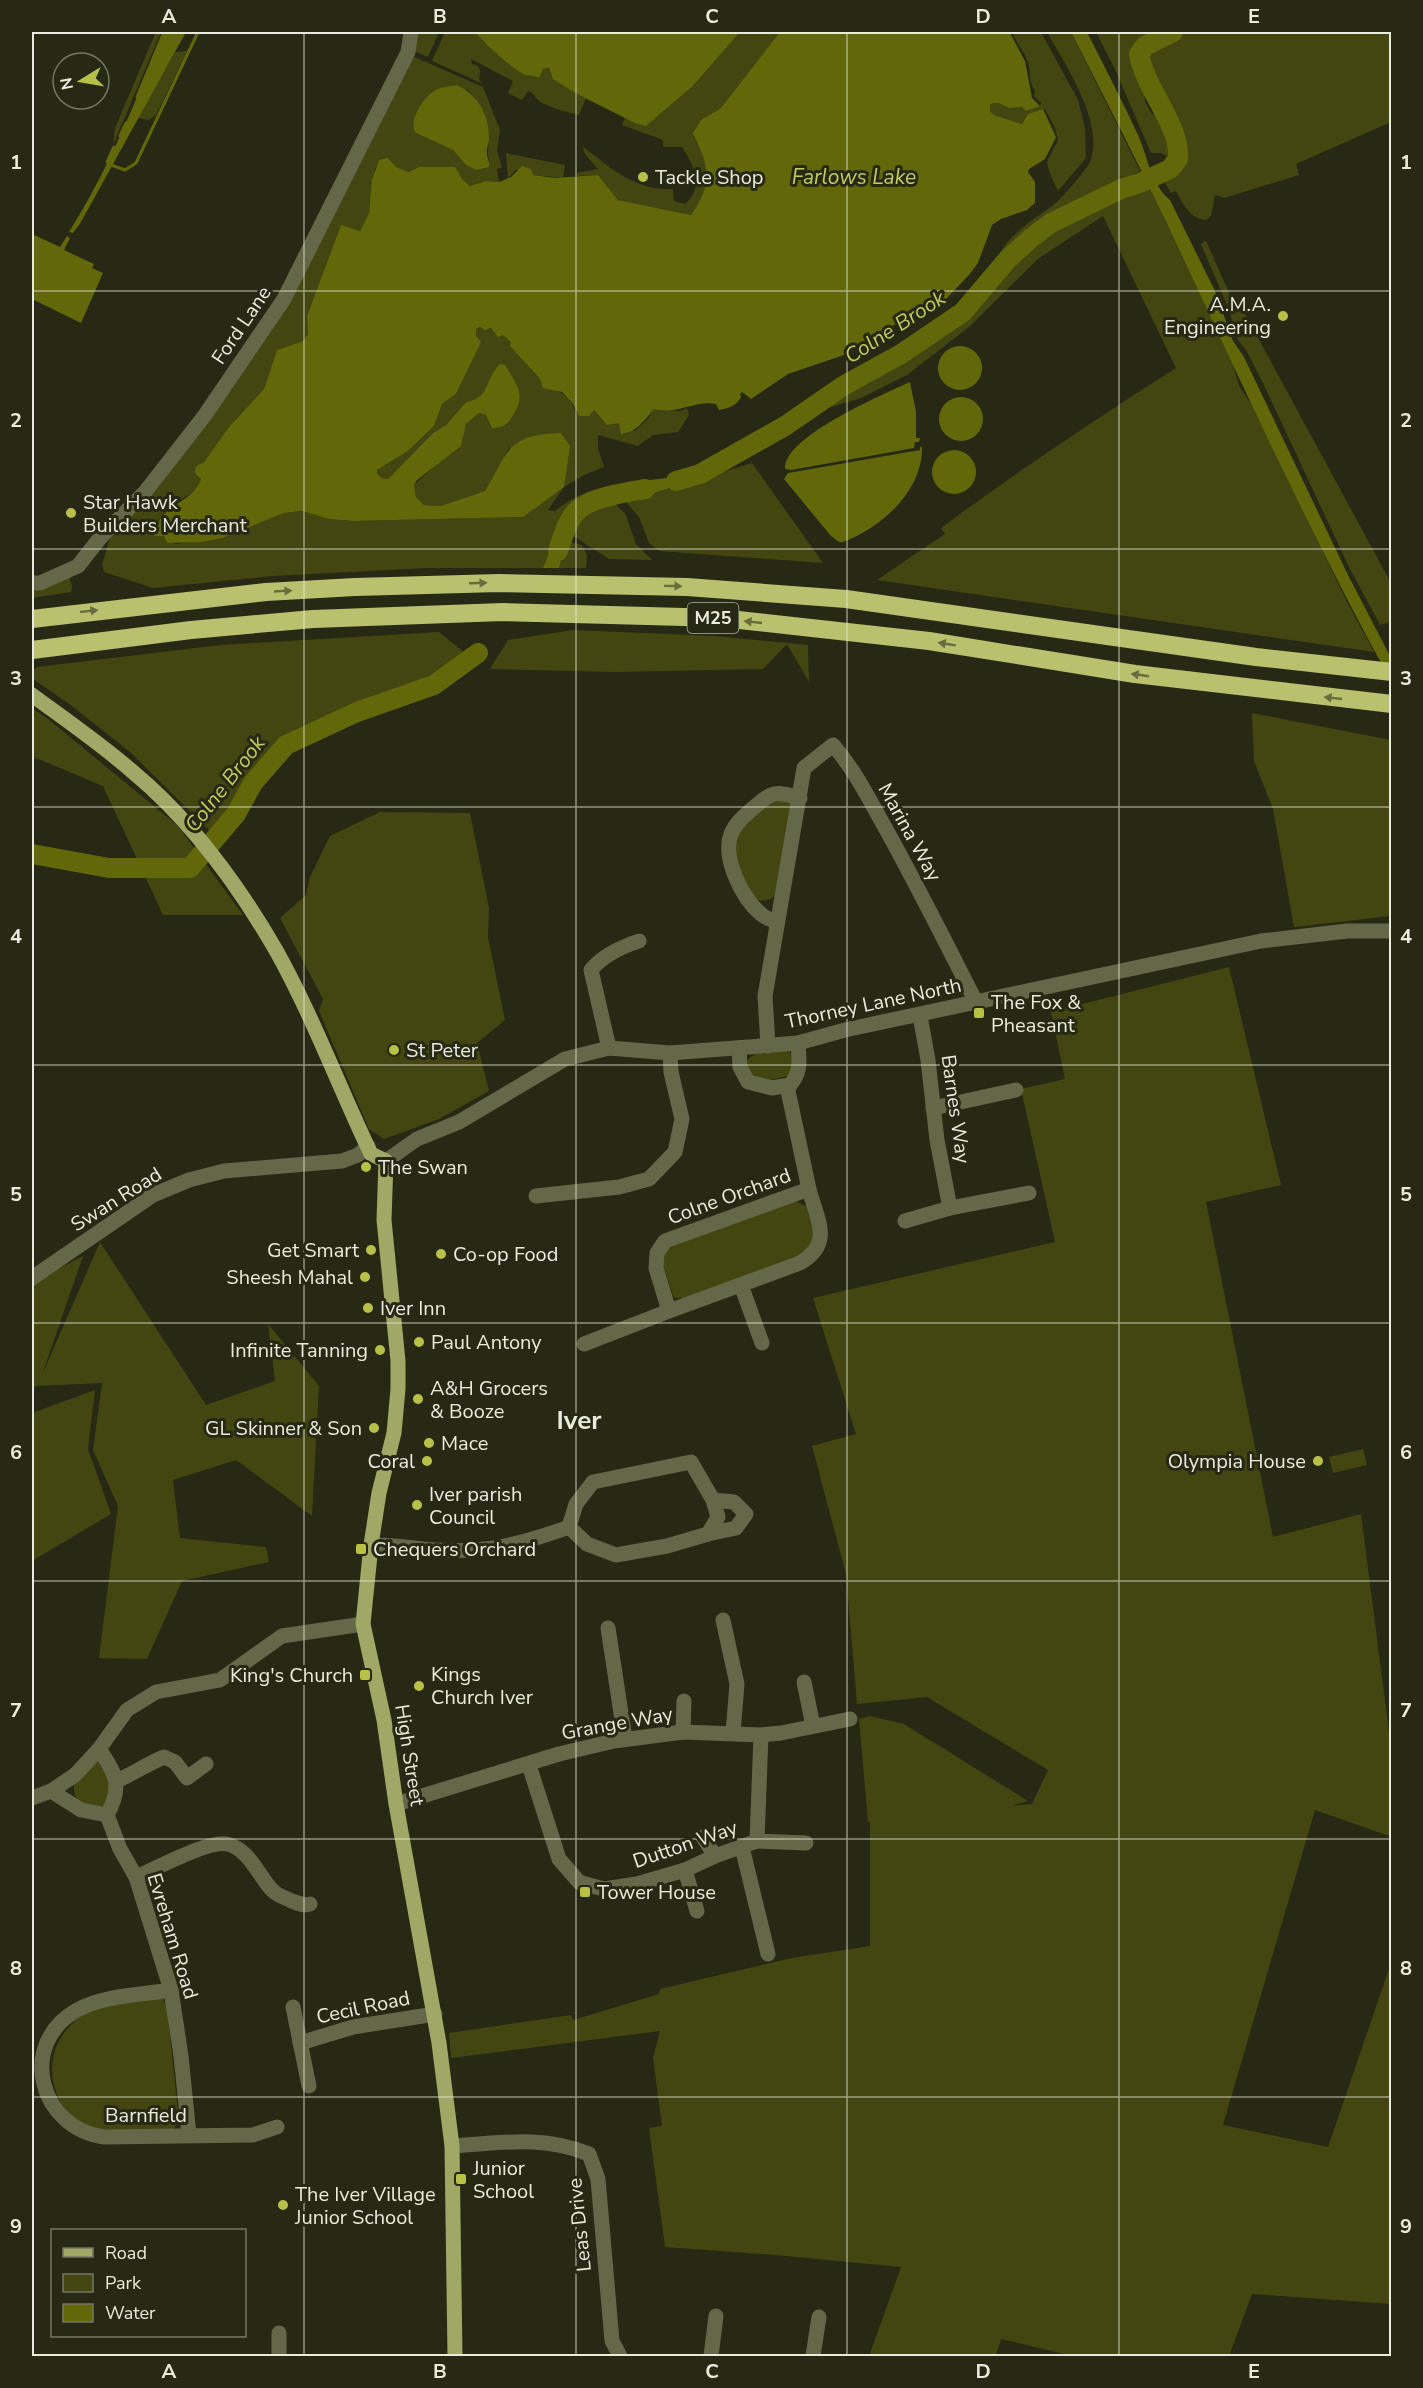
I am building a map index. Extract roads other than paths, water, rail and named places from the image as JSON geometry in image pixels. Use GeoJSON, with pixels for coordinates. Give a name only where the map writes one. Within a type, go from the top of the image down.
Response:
{"type":"FeatureCollection","features":[{"type":"Feature","properties":{"kind":"highway","name":"M25"},"geometry":{"type":"LineString","coordinates":[[32,619],[266,592],[344,588],[499,583],[687,587],[846,599],[1256,657],[1384,672]]}},
{"type":"Feature","properties":{"kind":"highway","name":"M25"},"geometry":{"type":"LineString","coordinates":[[32,650],[191,630],[313,619],[503,612],[721,618],[928,641],[1135,674],[1392,704]]}},
{"type":"Feature","properties":{"kind":"main road"},"geometry":{"type":"LineString","coordinates":[[32,695],[135,773],[193,831],[225,870],[278,954],[307,1012],[371,1154],[386,1161]]}},
{"type":"Feature","properties":{"kind":"main road","name":"High Street"},"geometry":{"type":"LineString","coordinates":[[386,1161],[384,1220],[398,1361],[398,1389],[394,1433],[379,1493],[371,1545],[363,1624],[384,1720],[396,1804],[435,2014],[452,2146],[455,2356]]}},
{"type":"Feature","properties":{"kind":"street","name":"Ford Lane"},"geometry":{"type":"LineString","coordinates":[[32,583],[40,583],[78,566],[100,538],[145,492],[205,415],[284,299],[408,52],[411,32]]}},
{"type":"Feature","properties":{"kind":"street","name":"Marina Way"},"geometry":{"type":"LineString","coordinates":[[800,798],[804,768],[833,745],[847,760],[887,831],[976,1002]]}},
{"type":"Feature","properties":{"kind":"street"},"geometry":{"type":"LineString","coordinates":[[768,1046],[765,996],[800,798],[779,792],[769,794],[739,820],[729,842],[728,851],[732,869],[746,895],[759,912],[777,922]]}},
{"type":"Feature","properties":{"kind":"street","name":"Thorney Lane North"},"geometry":{"type":"LineString","coordinates":[[386,1161],[417,1138],[459,1122],[565,1059],[609,1048],[670,1053],[798,1043],[845,1030],[920,1016],[1261,941],[1347,931],[1392,931]]}},
{"type":"Feature","properties":{"kind":"street"},"geometry":{"type":"LineString","coordinates":[[609,1048],[591,970],[598,962],[624,946],[639,941]]}},
{"type":"Feature","properties":{"kind":"street","name":"Barnes Way"},"geometry":{"type":"LineString","coordinates":[[920,1016],[950,1208]]}},
{"type":"Feature","properties":{"kind":"street"},"geometry":{"type":"LineString","coordinates":[[739,1048],[740,1067],[748,1082],[772,1088],[787,1086],[797,1078],[801,1064],[798,1043]]}},
{"type":"Feature","properties":{"kind":"street"},"geometry":{"type":"LineString","coordinates":[[536,1196],[619,1187],[649,1179],[675,1152],[682,1119],[671,1072],[670,1053]]}},
{"type":"Feature","properties":{"kind":"street","name":"Colne Orchard"},"geometry":{"type":"LineString","coordinates":[[584,1344],[800,1263],[812,1256],[819,1247],[821,1236],[787,1086]]}},
{"type":"Feature","properties":{"kind":"street"},"geometry":{"type":"LineString","coordinates":[[933,1108],[1016,1090]]}},
{"type":"Feature","properties":{"kind":"street","name":"Swan Road"},"geometry":{"type":"LineString","coordinates":[[32,1278],[153,1196],[189,1180],[224,1171],[342,1161],[358,1155],[368,1146]]}},
{"type":"Feature","properties":{"kind":"street","name":"Colne Orchard"},"geometry":{"type":"LineString","coordinates":[[669,1311],[656,1268],[657,1253],[665,1241],[809,1188]]}},
{"type":"Feature","properties":{"kind":"street"},"geometry":{"type":"LineString","coordinates":[[905,1221],[950,1208],[1029,1192]]}},
{"type":"Feature","properties":{"kind":"street"},"geometry":{"type":"LineString","coordinates":[[741,1285],[762,1343]]}},
{"type":"Feature","properties":{"kind":"street"},"geometry":{"type":"LineString","coordinates":[[569,1527],[576,1504],[592,1482],[690,1462],[713,1500],[718,1517],[708,1534]]}},
{"type":"Feature","properties":{"kind":"street"},"geometry":{"type":"LineString","coordinates":[[569,1527],[587,1544],[616,1555],[667,1546],[736,1528],[746,1514],[734,1502],[713,1500]]}},
{"type":"Feature","properties":{"kind":"street"},"geometry":{"type":"LineString","coordinates":[[371,1545],[390,1544],[436,1550],[496,1549],[534,1540],[569,1527]]}},
{"type":"Feature","properties":{"kind":"street"},"geometry":{"type":"LineString","coordinates":[[723,1620],[737,1684],[733,1733]]}},
{"type":"Feature","properties":{"kind":"street"},"geometry":{"type":"LineString","coordinates":[[32,1798],[51,1791],[75,1775],[99,1749],[127,1710],[156,1692],[220,1680],[282,1636],[342,1629],[363,1624]]}},
{"type":"Feature","properties":{"kind":"street"},"geometry":{"type":"LineString","coordinates":[[608,1628],[625,1739]]}},
{"type":"Feature","properties":{"kind":"street"},"geometry":{"type":"LineString","coordinates":[[804,1682],[813,1726]]}},
{"type":"Feature","properties":{"kind":"street"},"geometry":{"type":"LineString","coordinates":[[683,1732],[684,1701]]}},
{"type":"Feature","properties":{"kind":"street","name":"Grange Way"},"geometry":{"type":"LineString","coordinates":[[396,1804],[560,1754],[625,1739],[683,1732],[761,1735],[850,1719]]}},
{"type":"Feature","properties":{"kind":"street","name":"Dutton Way"},"geometry":{"type":"LineString","coordinates":[[529,1765],[559,1858],[579,1882],[604,1889],[637,1884],[685,1870],[757,1841],[761,1735]]}},
{"type":"Feature","properties":{"kind":"street"},"geometry":{"type":"LineString","coordinates":[[51,1791],[81,1810],[107,1815],[117,1787],[114,1771],[99,1749]]}},
{"type":"Feature","properties":{"kind":"street"},"geometry":{"type":"LineString","coordinates":[[116,1781],[137,1773],[148,1764],[164,1757],[176,1762],[187,1778],[206,1764]]}},
{"type":"Feature","properties":{"kind":"street","name":"Evreham Road"},"geometry":{"type":"LineString","coordinates":[[107,1815],[120,1849],[136,1877],[171,1990],[189,2135]]}},
{"type":"Feature","properties":{"kind":"street"},"geometry":{"type":"LineString","coordinates":[[703,1837],[715,1856]]}},
{"type":"Feature","properties":{"kind":"street"},"geometry":{"type":"LineString","coordinates":[[757,1841],[806,1843]]}},
{"type":"Feature","properties":{"kind":"street"},"geometry":{"type":"LineString","coordinates":[[136,1877],[190,1853],[218,1844],[227,1844],[245,1855],[273,1891],[297,1903],[310,1904]]}},
{"type":"Feature","properties":{"kind":"street"},"geometry":{"type":"LineString","coordinates":[[742,1846],[768,1954]]}},
{"type":"Feature","properties":{"kind":"street"},"geometry":{"type":"LineString","coordinates":[[685,1870],[697,1911]]}},
{"type":"Feature","properties":{"kind":"street","name":"Barnfield"},"geometry":{"type":"LineString","coordinates":[[171,1990],[112,1999],[76,2010],[54,2032],[43,2056],[41,2070],[44,2089],[57,2114],[83,2133],[105,2137],[253,2135],[277,2127]]}},
{"type":"Feature","properties":{"kind":"street"},"geometry":{"type":"LineString","coordinates":[[293,2007],[309,2086]]}},
{"type":"Feature","properties":{"kind":"street","name":"Cecil Road"},"geometry":{"type":"LineString","coordinates":[[300,2043],[353,2027],[435,2014]]}},
{"type":"Feature","properties":{"kind":"street","name":"Leas Drive"},"geometry":{"type":"LineString","coordinates":[[452,2146],[537,2140],[570,2146],[589,2154],[598,2179],[612,2341],[620,2356]]}},
{"type":"Feature","properties":{"kind":"street"},"geometry":{"type":"LineString","coordinates":[[711,2356],[716,2316]]}},
{"type":"Feature","properties":{"kind":"street"},"geometry":{"type":"LineString","coordinates":[[813,2356],[819,2317]]}},
{"type":"Feature","properties":{"kind":"street"},"geometry":{"type":"LineString","coordinates":[[279,2333],[279,2356]]}},
{"type":"Feature","properties":{"kind":"water"},"geometry":{"type":"Polygon","coordinates":[[[164,32],[186,32],[81,222],[73,233],[69,232],[109,159],[164,32]]]}},
{"type":"Feature","properties":{"kind":"water"},"geometry":{"type":"Polygon","coordinates":[[[475,32],[740,32],[692,87],[646,126],[635,123],[577,94],[553,79],[549,68],[543,69],[539,78],[521,73],[475,32]]]}},
{"type":"Feature","properties":{"kind":"water","name":"Farlows Lake"},"geometry":{"type":"Polygon","coordinates":[[[780,32],[1010,33],[1025,61],[1032,98],[1040,106],[1026,111],[1022,107],[1009,108],[998,103],[990,104],[990,111],[994,115],[1022,124],[1028,114],[1043,109],[1056,137],[1045,159],[1028,172],[1035,182],[1035,203],[1027,210],[1001,219],[992,225],[978,263],[945,300],[916,318],[907,317],[847,354],[788,374],[751,399],[742,392],[735,405],[719,410],[716,404],[708,403],[672,410],[654,409],[636,428],[621,434],[619,423],[607,425],[594,410],[589,416],[579,416],[573,404],[562,392],[543,388],[540,379],[510,346],[511,342],[503,335],[498,337],[491,328],[485,330],[480,327],[476,329],[476,336],[481,342],[478,349],[456,394],[442,404],[434,426],[408,451],[377,470],[377,473],[381,478],[388,479],[433,433],[446,425],[466,402],[480,396],[495,369],[500,364],[505,365],[520,396],[510,420],[501,427],[492,428],[486,415],[479,413],[466,424],[461,446],[417,480],[414,485],[416,497],[424,505],[440,506],[485,491],[512,447],[530,437],[561,433],[570,446],[564,487],[523,517],[353,521],[329,519],[302,511],[284,513],[223,538],[201,542],[167,543],[164,536],[154,536],[157,525],[168,510],[196,488],[201,479],[195,473],[196,466],[204,462],[229,427],[264,389],[277,350],[303,341],[308,334],[307,316],[341,225],[360,231],[369,213],[372,180],[379,160],[388,158],[396,167],[409,172],[419,167],[455,167],[462,179],[470,186],[486,181],[499,182],[511,177],[522,166],[531,169],[533,175],[555,178],[598,175],[618,200],[691,215],[703,193],[707,174],[703,156],[693,133],[702,119],[720,109],[780,32]]]}},
{"type":"Feature","properties":{"kind":"water"},"geometry":{"type":"Polygon","coordinates":[[[1071,32],[1087,32],[1119,96],[1138,135],[1154,178],[1170,200],[1215,291],[1233,341],[1244,357],[1348,575],[1391,658],[1391,681],[1303,512],[1156,202],[1071,32]]]}},
{"type":"Feature","properties":{"kind":"water"},"geometry":{"type":"Polygon","coordinates":[[[456,85],[476,100],[485,114],[489,130],[487,151],[489,167],[476,170],[466,165],[453,150],[416,133],[414,123],[417,111],[429,95],[438,89],[456,85]]]}},
{"type":"Feature","properties":{"kind":"water"},"geometry":{"type":"Polygon","coordinates":[[[32,234],[60,247],[67,236],[70,238],[64,250],[94,264],[92,268],[103,273],[81,323],[32,299],[32,234]]]}},
{"type":"Feature","properties":{"kind":"water"},"geometry":{"type":"Polygon","coordinates":[[[960,346],[969,347],[976,352],[981,359],[981,377],[976,384],[969,389],[960,390],[951,389],[944,384],[939,377],[938,368],[939,359],[944,352],[951,347],[960,346]]]}},
{"type":"Feature","properties":{"kind":"water"},"geometry":{"type":"Polygon","coordinates":[[[910,382],[916,412],[916,438],[920,438],[919,442],[915,442],[914,448],[791,470],[785,469],[789,457],[800,444],[817,431],[858,406],[910,382]]]}},
{"type":"Feature","properties":{"kind":"water"},"geometry":{"type":"Polygon","coordinates":[[[961,397],[970,398],[977,403],[982,410],[982,428],[977,435],[970,440],[961,441],[952,440],[945,435],[940,428],[939,419],[940,410],[945,403],[952,398],[961,397]]]}},
{"type":"Feature","properties":{"kind":"water"},"geometry":{"type":"Polygon","coordinates":[[[922,447],[920,463],[915,478],[897,506],[872,527],[843,542],[831,536],[784,479],[788,473],[920,450],[922,447]]]}},
{"type":"Feature","properties":{"kind":"water"},"geometry":{"type":"Polygon","coordinates":[[[954,450],[963,451],[970,456],[975,463],[975,481],[970,488],[963,493],[954,494],[945,493],[938,488],[933,481],[932,472],[933,463],[938,456],[945,451],[954,450]]]}},
{"type":"Feature","properties":{"kind":"water"},"geometry":{"type":"Polygon","coordinates":[[[700,474],[683,484],[626,502],[614,488],[633,482],[700,474]]]}},
{"type":"Feature","properties":{"kind":"water"},"geometry":{"type":"Polygon","coordinates":[[[603,491],[612,502],[584,514],[574,524],[567,538],[555,539],[566,514],[578,504],[603,491]]]}},
{"type":"Feature","properties":{"kind":"water"},"geometry":{"type":"Polygon","coordinates":[[[566,541],[559,568],[543,568],[554,542],[566,541]]]}},
{"type":"Feature","properties":{"kind":"waterway"},"geometry":{"type":"LineString","coordinates":[[137,97],[164,32]]}},
{"type":"Feature","properties":{"kind":"waterway"},"geometry":{"type":"LineString","coordinates":[[108,164],[125,170],[136,163],[198,32]]}},
{"type":"Feature","properties":{"kind":"waterway","name":"Colne Brook"},"geometry":{"type":"LineString","coordinates":[[676,481],[700,474],[785,426],[843,386],[901,354],[963,312],[1007,260],[1051,223],[1121,189],[1170,169],[1178,159],[1174,134],[1148,81],[1139,54],[1145,46],[1173,32]]}},
{"type":"Feature","properties":{"kind":"waterway"},"geometry":{"type":"LineString","coordinates":[[120,136],[126,123]]}},
{"type":"Feature","properties":{"kind":"waterway"},"geometry":{"type":"LineString","coordinates":[[107,162],[114,147]]}},
{"type":"Feature","properties":{"kind":"waterway","name":"Colne Brook"},"geometry":{"type":"LineString","coordinates":[[558,551],[569,521],[588,503],[607,496],[645,489]]}},
{"type":"Feature","properties":{"kind":"waterway","name":"Colne Brook"},"geometry":{"type":"LineString","coordinates":[[32,854],[109,868],[190,868],[236,814],[253,783],[286,745],[357,712],[434,685],[478,653]]}},
{"type":"Feature","properties":{"kind":"place","name":"Tackle Shop"},"geometry":{"type":"Point","coordinates":[643,177]}},
{"type":"Feature","properties":{"kind":"place","name":"A.M.A. Engineering"},"geometry":{"type":"Point","coordinates":[1283,316]}},
{"type":"Feature","properties":{"kind":"place","name":"Star Hawk Builders Merchant"},"geometry":{"type":"Point","coordinates":[71,513]}},
{"type":"Feature","properties":{"kind":"place","name":"The Fox & Pheasant"},"geometry":{"type":"Point","coordinates":[979,1013]}},
{"type":"Feature","properties":{"kind":"place","name":"St Peter"},"geometry":{"type":"Point","coordinates":[394,1050]}},
{"type":"Feature","properties":{"kind":"place","name":"The Swan"},"geometry":{"type":"Point","coordinates":[366,1167]}},
{"type":"Feature","properties":{"kind":"place","name":"Get Smart"},"geometry":{"type":"Point","coordinates":[371,1250]}},
{"type":"Feature","properties":{"kind":"place","name":"Co-op Food"},"geometry":{"type":"Point","coordinates":[441,1254]}},
{"type":"Feature","properties":{"kind":"place","name":"Sheesh Mahal"},"geometry":{"type":"Point","coordinates":[365,1277]}},
{"type":"Feature","properties":{"kind":"place","name":"Iver Inn"},"geometry":{"type":"Point","coordinates":[368,1308]}},
{"type":"Feature","properties":{"kind":"place","name":"Paul Antony"},"geometry":{"type":"Point","coordinates":[419,1342]}},
{"type":"Feature","properties":{"kind":"place","name":"Infinite Tanning"},"geometry":{"type":"Point","coordinates":[380,1350]}},
{"type":"Feature","properties":{"kind":"place","name":"A&H Grocers & Booze"},"geometry":{"type":"Point","coordinates":[418,1399]}},
{"type":"Feature","properties":{"kind":"place","name":"GL Skinner & Son"},"geometry":{"type":"Point","coordinates":[374,1428]}},
{"type":"Feature","properties":{"kind":"place","name":"Mace"},"geometry":{"type":"Point","coordinates":[429,1443]}},
{"type":"Feature","properties":{"kind":"place","name":"Coral"},"geometry":{"type":"Point","coordinates":[427,1461]}},
{"type":"Feature","properties":{"kind":"place","name":"Olympia House"},"geometry":{"type":"Point","coordinates":[1318,1461]}},
{"type":"Feature","properties":{"kind":"place","name":"Iver parish Council"},"geometry":{"type":"Point","coordinates":[417,1505]}},
{"type":"Feature","properties":{"kind":"place","name":"Chequers Orchard"},"geometry":{"type":"Point","coordinates":[361,1549]}},
{"type":"Feature","properties":{"kind":"place","name":"King's Church"},"geometry":{"type":"Point","coordinates":[365,1675]}},
{"type":"Feature","properties":{"kind":"place","name":"Kings Church Iver"},"geometry":{"type":"Point","coordinates":[419,1686]}},
{"type":"Feature","properties":{"kind":"place","name":"Tower House"},"geometry":{"type":"Point","coordinates":[585,1892]}},
{"type":"Feature","properties":{"kind":"place","name":"Junior School"},"geometry":{"type":"Point","coordinates":[461,2179]}},
{"type":"Feature","properties":{"kind":"place","name":"The Iver Village Junior School"},"geometry":{"type":"Point","coordinates":[283,2205]}},
{"type":"Feature","properties":{"kind":"district","name":"Iver"},"geometry":{"type":"Point","coordinates":[579,1420]}}]}
